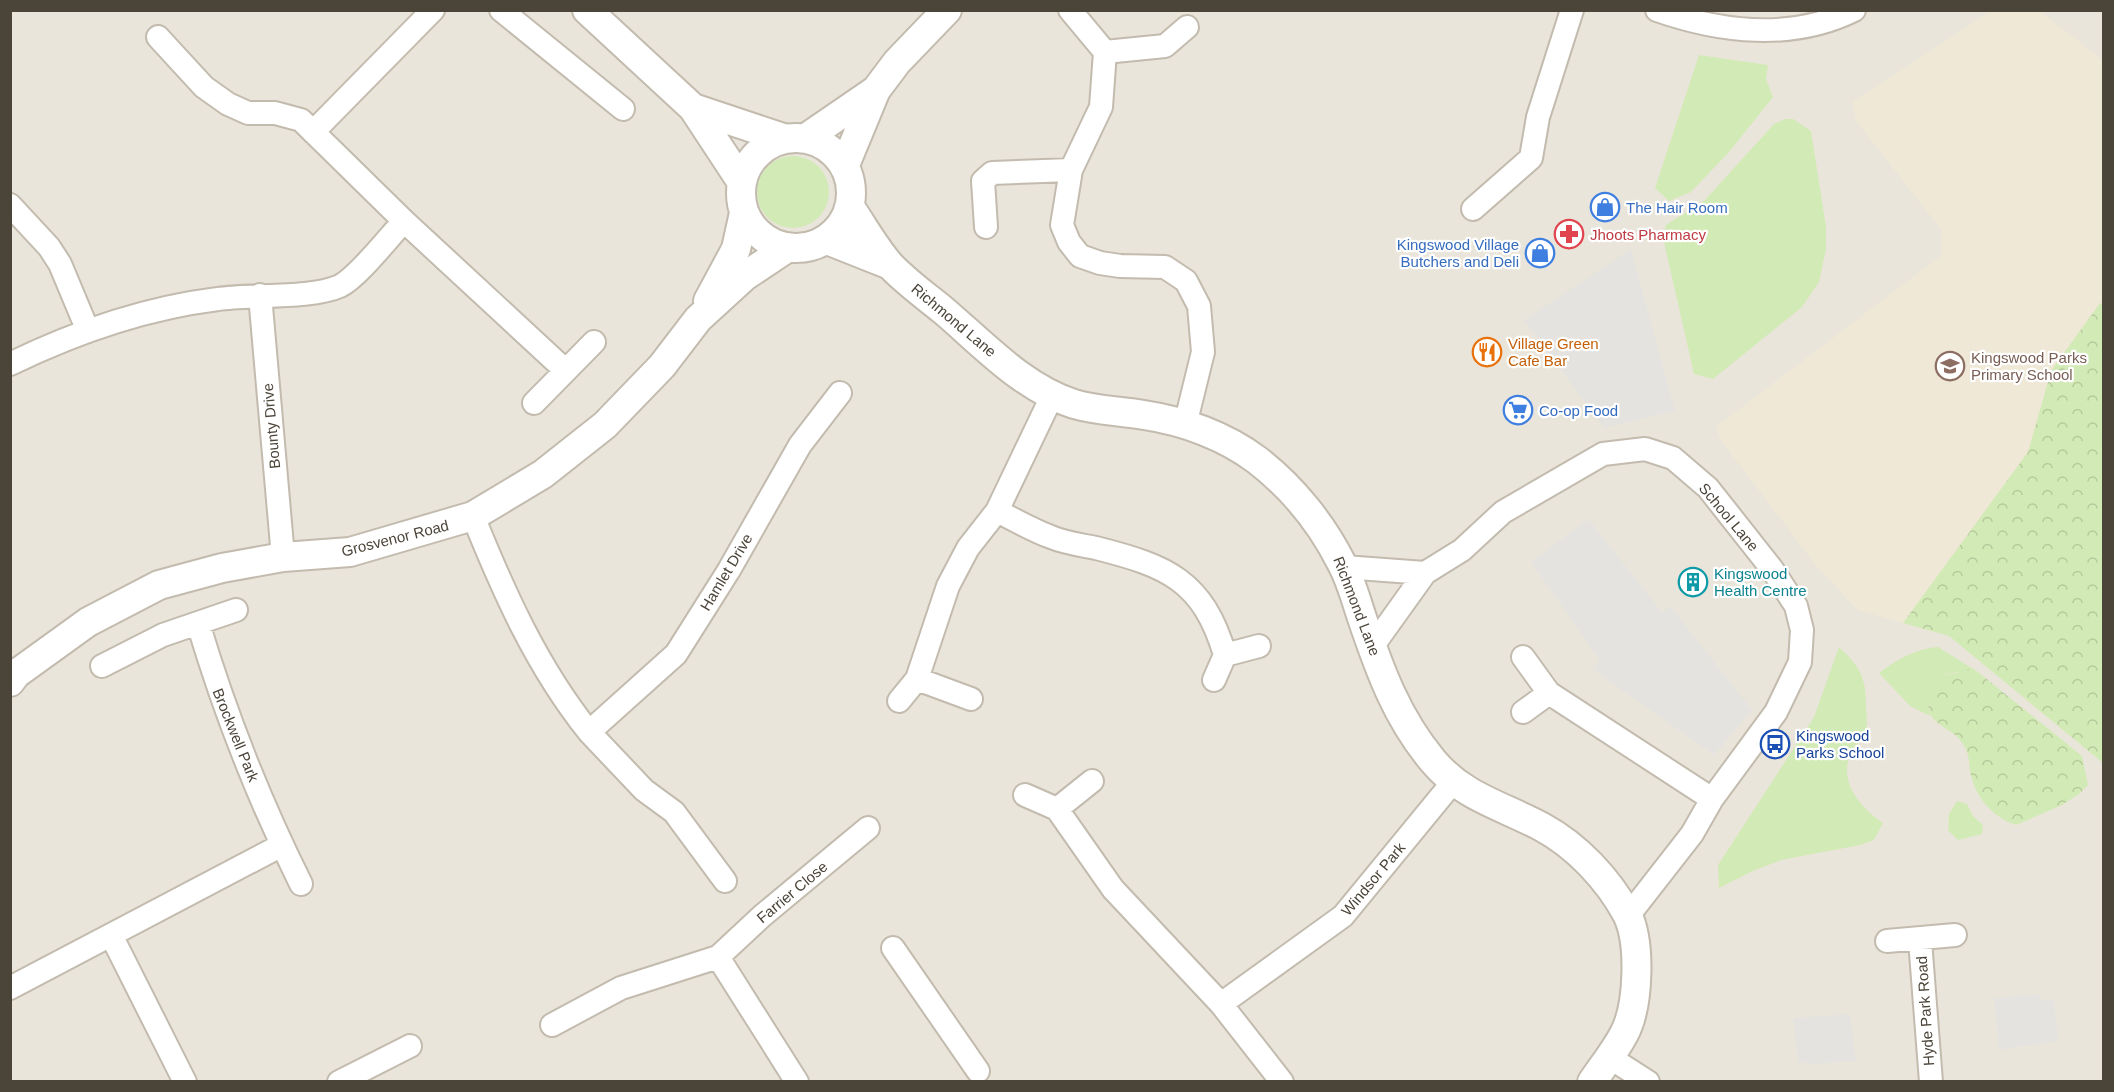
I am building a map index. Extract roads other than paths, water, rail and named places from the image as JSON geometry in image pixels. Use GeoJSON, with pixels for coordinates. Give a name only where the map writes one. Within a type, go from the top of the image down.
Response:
{"type":"FeatureCollection","features":[{"type":"Feature","properties":{"kind":"street"},"geometry":{"type":"LineString","coordinates":[[313,132],[433,10]]}},
{"type":"Feature","properties":{"kind":"street"},"geometry":{"type":"LineString","coordinates":[[501,10],[623,109]]}},
{"type":"Feature","properties":{"kind":"street"},"geometry":{"type":"LineString","coordinates":[[587,10],[693,108],[741,181]]}},
{"type":"Feature","properties":{"kind":"street"},"geometry":{"type":"LineString","coordinates":[[845,165],[876,90],[897,63],[947,10]]}},
{"type":"Feature","properties":{"kind":"street"},"geometry":{"type":"LineString","coordinates":[[1070,10],[1105,52],[1101,107],[1071,170],[1062,225],[1069,242],[1080,256],[1100,263],[1120,266],[1165,267],[1186,281],[1199,306],[1203,352],[1185,424]]}},
{"type":"Feature","properties":{"kind":"street"},"geometry":{"type":"LineString","coordinates":[[1473,209],[1531,158],[1538,117],[1572,10]]}},
{"type":"Feature","properties":{"kind":"street"},"geometry":{"type":"LineString","coordinates":[[1657,10],[1693,22],[1739,30],[1783,30],[1841,17],[1854,10]]}},
{"type":"Feature","properties":{"kind":"street"},"geometry":{"type":"LineString","coordinates":[[1105,52],[1165,46],[1187,27]]}},
{"type":"Feature","properties":{"kind":"street"},"geometry":{"type":"LineString","coordinates":[[158,37],[214,96],[248,113],[275,113],[301,120],[404,221],[565,370]]}},
{"type":"Feature","properties":{"kind":"street"},"geometry":{"type":"LineString","coordinates":[[693,108],[795,138],[828,147],[845,165],[852,185],[850,207],[842,226],[826,240],[807,248],[786,248],[761,237],[744,213],[740,197],[741,181],[749,162],[764,147],[795,138],[876,90]]}},
{"type":"Feature","properties":{"kind":"street"},"geometry":{"type":"LineString","coordinates":[[986,227],[983,181],[992,172],[1071,170]]}},
{"type":"Feature","properties":{"kind":"street"},"geometry":{"type":"LineString","coordinates":[[10,205],[49,247],[60,264],[88,331]]}},
{"type":"Feature","properties":{"kind":"street","name":"Richmond Lane"},"geometry":{"type":"LineString","coordinates":[[850,207],[890,265],[1020,376],[1052,396],[1111,413],[1145,415],[1185,424],[1223,438],[1256,460],[1290,489],[1327,535],[1344,567],[1372,647],[1403,721],[1453,782],[1481,800],[1542,828],[1574,848],[1601,877],[1628,916],[1636,949],[1636,987],[1626,1031],[1592,1082]]}},
{"type":"Feature","properties":{"kind":"street","name":"Grosvenor Road"},"geometry":{"type":"LineString","coordinates":[[10,682],[16,674],[88,622],[159,585],[222,568],[283,557],[350,552],[473,516],[543,474],[605,425],[662,366],[698,319],[736,249],[744,213]]}},
{"type":"Feature","properties":{"kind":"street"},"geometry":{"type":"LineString","coordinates":[[10,364],[52,344],[125,317],[216,299],[322,292],[342,285],[404,221]]}},
{"type":"Feature","properties":{"kind":"street","name":"Richmond Lane"},"geometry":{"type":"LineString","coordinates":[[826,240],[890,265]]}},
{"type":"Feature","properties":{"kind":"street","name":"Grosvenor Road"},"geometry":{"type":"LineString","coordinates":[[698,319],[745,276],[786,248]]}},
{"type":"Feature","properties":{"kind":"street","name":"Bounty Drive"},"geometry":{"type":"LineString","coordinates":[[260,295],[283,557]]}},
{"type":"Feature","properties":{"kind":"street"},"geometry":{"type":"LineString","coordinates":[[534,403],[594,342]]}},
{"type":"Feature","properties":{"kind":"street","name":"Hamlet Drive"},"geometry":{"type":"LineString","coordinates":[[589,732],[675,654],[729,570],[800,445],[840,393]]}},
{"type":"Feature","properties":{"kind":"street"},"geometry":{"type":"LineString","coordinates":[[899,701],[917,679],[948,586],[968,548],[997,511],[1052,396]]}},
{"type":"Feature","properties":{"kind":"street","name":"School Lane"},"geometry":{"type":"LineString","coordinates":[[1372,647],[1425,573],[1462,549],[1503,512],[1603,454],[1645,449],[1673,458],[1708,488],[1773,569],[1796,606],[1802,630],[1800,662],[1776,712],[1713,799],[1692,834],[1628,916]]}},
{"type":"Feature","properties":{"kind":"street"},"geometry":{"type":"LineString","coordinates":[[997,511],[1052,538],[1135,558],[1168,571],[1200,598],[1217,627],[1225,655],[1214,680]]}},
{"type":"Feature","properties":{"kind":"street"},"geometry":{"type":"LineString","coordinates":[[473,516],[515,618],[570,708],[589,732],[645,790],[674,812],[724,881]]}},
{"type":"Feature","properties":{"kind":"street"},"geometry":{"type":"LineString","coordinates":[[1344,567],[1425,573]]}},
{"type":"Feature","properties":{"kind":"street"},"geometry":{"type":"LineString","coordinates":[[102,666],[163,635],[236,610]]}},
{"type":"Feature","properties":{"kind":"street","name":"Brockwell Park"},"geometry":{"type":"LineString","coordinates":[[198,623],[219,695],[282,845],[301,884]]}},
{"type":"Feature","properties":{"kind":"street"},"geometry":{"type":"LineString","coordinates":[[1225,655],[1259,646]]}},
{"type":"Feature","properties":{"kind":"street"},"geometry":{"type":"LineString","coordinates":[[1523,657],[1549,693],[1713,799]]}},
{"type":"Feature","properties":{"kind":"street"},"geometry":{"type":"LineString","coordinates":[[917,679],[971,699]]}},
{"type":"Feature","properties":{"kind":"street"},"geometry":{"type":"LineString","coordinates":[[1523,712],[1549,693]]}},
{"type":"Feature","properties":{"kind":"street"},"geometry":{"type":"LineString","coordinates":[[1057,809],[1092,781]]}},
{"type":"Feature","properties":{"kind":"street","name":"Windsor Park"},"geometry":{"type":"LineString","coordinates":[[1221,1004],[1343,916],[1453,782]]}},
{"type":"Feature","properties":{"kind":"street"},"geometry":{"type":"LineString","coordinates":[[1025,795],[1057,809],[1113,889],[1221,1004],[1282,1082]]}},
{"type":"Feature","properties":{"kind":"street","name":"Farrier Close"},"geometry":{"type":"LineString","coordinates":[[552,1025],[621,988],[718,957],[762,916],[868,828]]}},
{"type":"Feature","properties":{"kind":"street"},"geometry":{"type":"LineString","coordinates":[[10,988],[112,937],[282,845]]}},
{"type":"Feature","properties":{"kind":"street","name":"Hyde Park Road"},"geometry":{"type":"LineString","coordinates":[[1887,941],[1920,940],[1955,934]]}},
{"type":"Feature","properties":{"kind":"street"},"geometry":{"type":"LineString","coordinates":[[112,937],[185,1082]]}},
{"type":"Feature","properties":{"kind":"street","name":"Hyde Park Road"},"geometry":{"type":"LineString","coordinates":[[1920,940],[1931,1082]]}},
{"type":"Feature","properties":{"kind":"street"},"geometry":{"type":"LineString","coordinates":[[893,948],[975,1078]]}},
{"type":"Feature","properties":{"kind":"street"},"geometry":{"type":"LineString","coordinates":[[718,957],[797,1082]]}},
{"type":"Feature","properties":{"kind":"street"},"geometry":{"type":"LineString","coordinates":[[339,1082],[410,1046]]}},
{"type":"Feature","properties":{"kind":"street"},"geometry":{"type":"LineString","coordinates":[[1609,1057],[1648,1082]]}},
{"type":"Feature","properties":{"kind":"place","name":"The Hair Room"},"geometry":{"type":"Point","coordinates":[1605,207]}},
{"type":"Feature","properties":{"kind":"place","name":"Jhoots Pharmacy"},"geometry":{"type":"Point","coordinates":[1569,234]}},
{"type":"Feature","properties":{"kind":"place","name":"Kingswood Village Butchers and Deli"},"geometry":{"type":"Point","coordinates":[1540,253]}},
{"type":"Feature","properties":{"kind":"place","name":"Village Green Cafe Bar"},"geometry":{"type":"Point","coordinates":[1487,352]}},
{"type":"Feature","properties":{"kind":"place","name":"Kingswood Parks Primary School"},"geometry":{"type":"Point","coordinates":[1950,366]}},
{"type":"Feature","properties":{"kind":"place","name":"Co-op Food"},"geometry":{"type":"Point","coordinates":[1518,410]}},
{"type":"Feature","properties":{"kind":"place","name":"Kingswood Health Centre"},"geometry":{"type":"Point","coordinates":[1693,582]}},
{"type":"Feature","properties":{"kind":"place","name":"Kingswood Parks School"},"geometry":{"type":"Point","coordinates":[1775,744]}}]}
